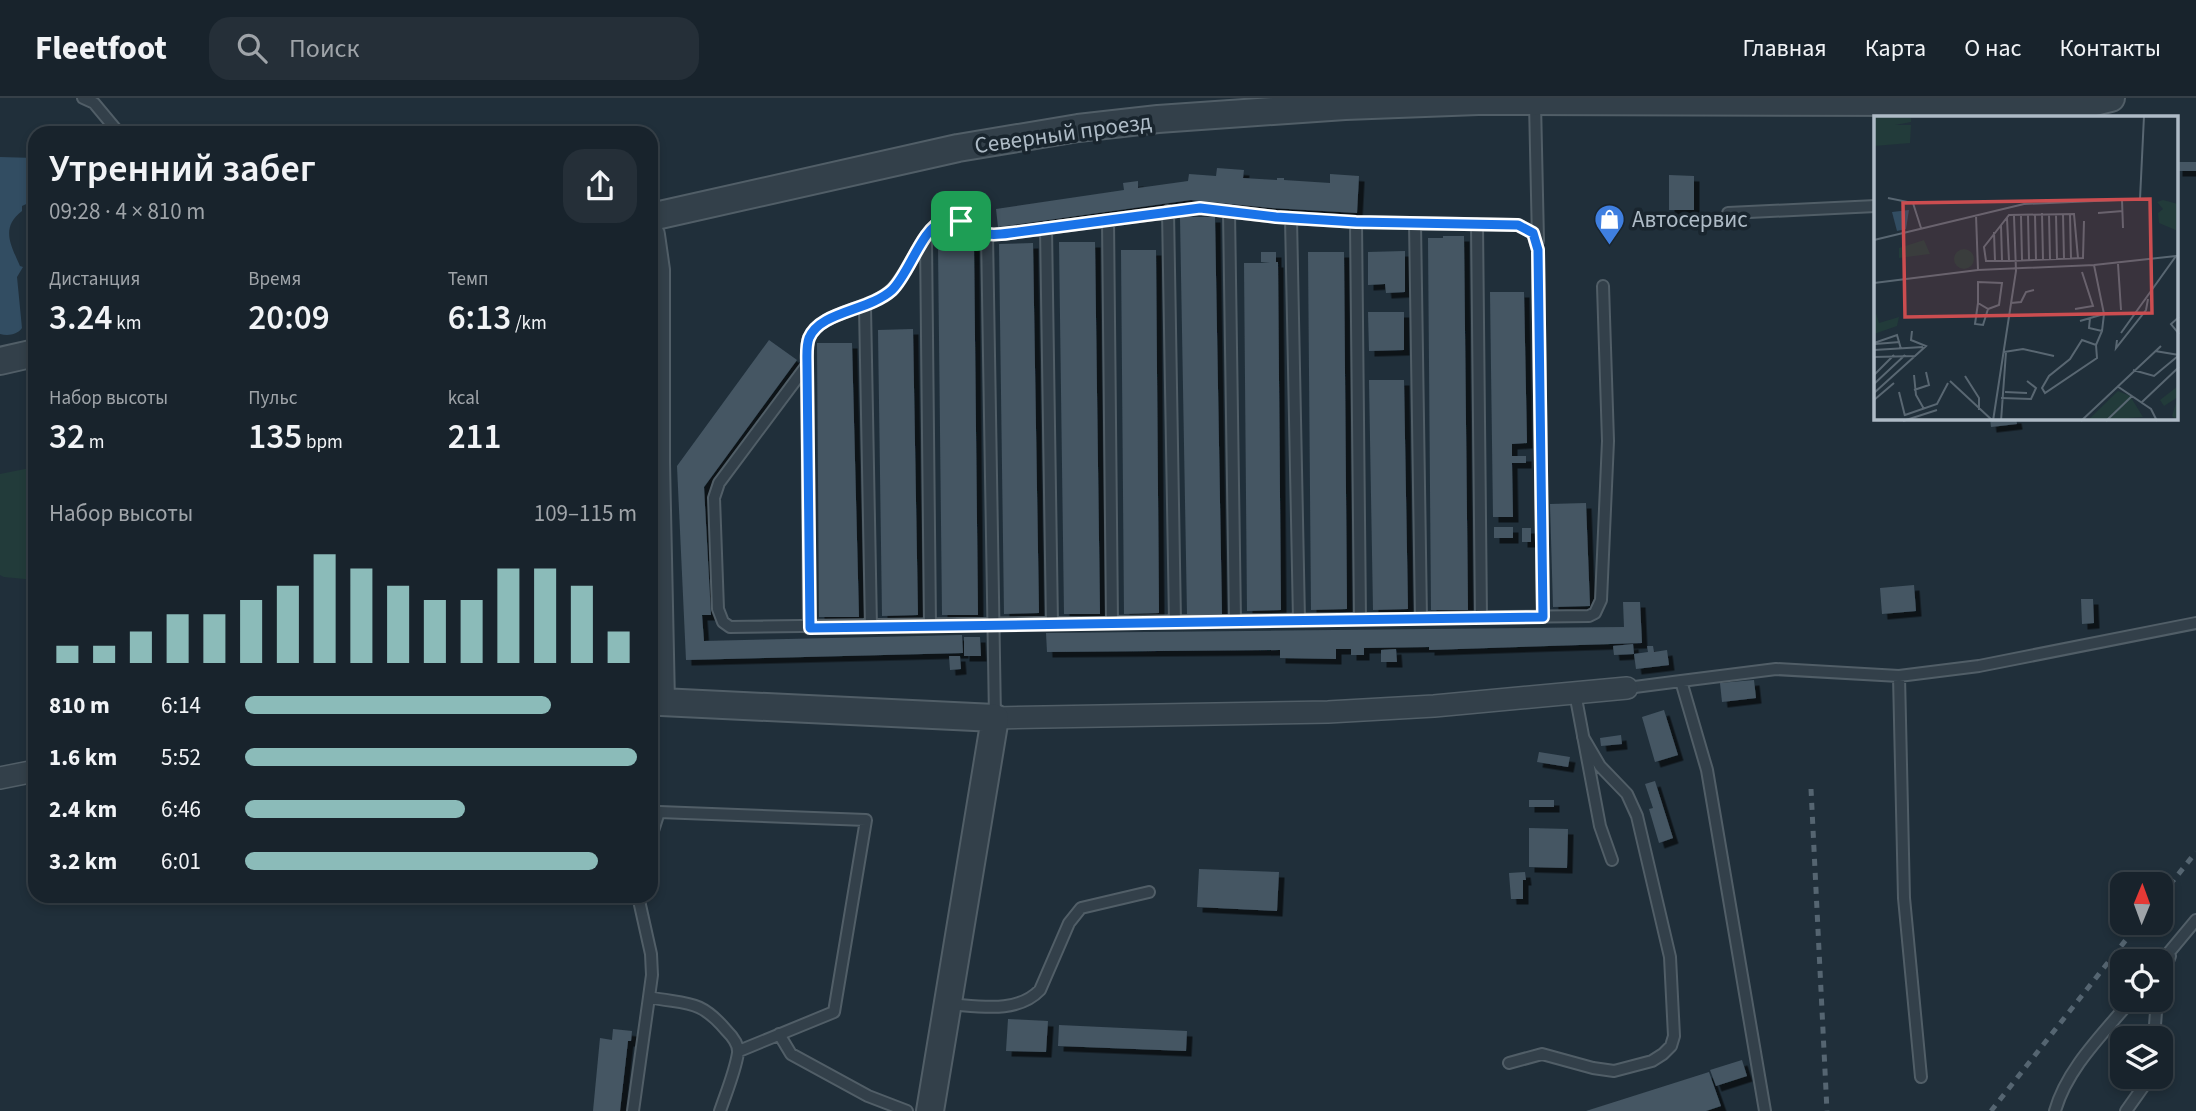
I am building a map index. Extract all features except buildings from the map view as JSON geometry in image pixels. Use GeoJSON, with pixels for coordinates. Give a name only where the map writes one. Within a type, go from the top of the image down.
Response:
{"type":"FeatureCollection","features":[{"type":"Feature","properties":{"kind":"street","name":"Северный проезд"},"geometry":{"type":"LineString","coordinates":[[658,215],[958,148],[1078,128],[1170,118],[1332,107],[1535,101],[1945,109],[2087,104],[2111,98]]}},
{"type":"Feature","properties":{"kind":"street"},"geometry":{"type":"LineString","coordinates":[[0,361],[28,355]]}},
{"type":"Feature","properties":{"kind":"street"},"geometry":{"type":"LineString","coordinates":[[658,701],[995,718],[1328,712],[1434,706],[1627,688]]}},
{"type":"Feature","properties":{"kind":"street"},"geometry":{"type":"LineString","coordinates":[[930,1111],[995,718]]}},
{"type":"Feature","properties":{"kind":"street"},"geometry":{"type":"LineString","coordinates":[[0,778],[28,772]]}},
{"type":"Feature","properties":{"kind":"lane"},"geometry":{"type":"LineString","coordinates":[[83,98],[94,103],[113,126]]}},
{"type":"Feature","properties":{"kind":"lane"},"geometry":{"type":"LineString","coordinates":[[1535,101],[1543,617]]}},
{"type":"Feature","properties":{"kind":"lane"},"geometry":{"type":"LineString","coordinates":[[1728,214],[1874,206]]}},
{"type":"Feature","properties":{"kind":"lane"},"geometry":{"type":"LineString","coordinates":[[810,628],[807,346],[821,322],[865,307],[890,292],[899,283],[935,225],[952,220],[973,225],[987,234],[1200,208],[1356,222],[1518,225],[1533,233],[1538,250]]}},
{"type":"Feature","properties":{"kind":"lane"},"geometry":{"type":"LineString","coordinates":[[1168,211],[1175,622]]}},
{"type":"Feature","properties":{"kind":"lane"},"geometry":{"type":"LineString","coordinates":[[1229,211],[1235,621]]}},
{"type":"Feature","properties":{"kind":"lane"},"geometry":{"type":"LineString","coordinates":[[1291,218],[1299,620]]}},
{"type":"Feature","properties":{"kind":"lane"},"geometry":{"type":"LineString","coordinates":[[1108,220],[1112,623]]}},
{"type":"Feature","properties":{"kind":"lane"},"geometry":{"type":"LineString","coordinates":[[1356,222],[1360,620]]}},
{"type":"Feature","properties":{"kind":"lane"},"geometry":{"type":"LineString","coordinates":[[1416,223],[1421,618]]}},
{"type":"Feature","properties":{"kind":"lane"},"geometry":{"type":"LineString","coordinates":[[1477,224],[1481,618]]}},
{"type":"Feature","properties":{"kind":"lane"},"geometry":{"type":"LineString","coordinates":[[1046,228],[1052,624]]}},
{"type":"Feature","properties":{"kind":"lane"},"geometry":{"type":"LineString","coordinates":[[987,234],[995,718]]}},
{"type":"Feature","properties":{"kind":"lane"},"geometry":{"type":"LineString","coordinates":[[926,239],[930,626]]}},
{"type":"Feature","properties":{"kind":"lane"},"geometry":{"type":"LineString","coordinates":[[807,365],[719,483],[714,498],[718,609],[723,622],[730,627],[1589,616],[1595,613],[1601,600],[1608,440],[1603,286]]}},
{"type":"Feature","properties":{"kind":"lane"},"geometry":{"type":"LineString","coordinates":[[865,307],[871,627]]}},
{"type":"Feature","properties":{"kind":"lane"},"geometry":{"type":"LineString","coordinates":[[1627,688],[1776,669],[1899,676],[1979,666],[2196,623]]}},
{"type":"Feature","properties":{"kind":"lane"},"geometry":{"type":"LineString","coordinates":[[1899,676],[1904,898],[1921,1077]]}},
{"type":"Feature","properties":{"kind":"lane"},"geometry":{"type":"LineString","coordinates":[[1681,681],[1707,770],[1717,820],[1763,1111]]}},
{"type":"Feature","properties":{"kind":"lane"},"geometry":{"type":"LineString","coordinates":[[1575,693],[1600,826],[1612,860]]}},
{"type":"Feature","properties":{"kind":"lane"},"geometry":{"type":"LineString","coordinates":[[1509,1063],[1542,1054],[1614,1071],[1652,1061],[1671,1046],[1674,1036],[1670,957],[1637,816],[1626,794],[1600,766],[1583,737]]}},
{"type":"Feature","properties":{"kind":"lane"},"geometry":{"type":"LineString","coordinates":[[658,815],[659,812],[866,820],[834,1012],[739,1051]]}},
{"type":"Feature","properties":{"kind":"lane"},"geometry":{"type":"LineString","coordinates":[[948,1004],[1008,1006],[1032,998],[1040,989],[1069,923],[1081,908],[1149,892]]}},
{"type":"Feature","properties":{"kind":"lane"},"geometry":{"type":"LineString","coordinates":[[633,1111],[652,975],[651,954],[640,903]]}},
{"type":"Feature","properties":{"kind":"lane"},"geometry":{"type":"LineString","coordinates":[[2173,947],[2196,920]]}},
{"type":"Feature","properties":{"kind":"lane"},"geometry":{"type":"LineString","coordinates":[[649,996],[677,1003],[691,1003],[710,1012],[734,1039],[739,1051],[720,1111]]}},
{"type":"Feature","properties":{"kind":"lane"},"geometry":{"type":"LineString","coordinates":[[2055,1111],[2060,1094],[2070,1076],[2122,1012]]}},
{"type":"Feature","properties":{"kind":"lane"},"geometry":{"type":"LineString","coordinates":[[779,1034],[791,1054],[868,1096],[907,1111]]}},
{"type":"Feature","properties":{"kind":"lane"},"geometry":{"type":"LineString","coordinates":[[2126,1111],[2142,1089]]}},
{"type":"Feature","properties":{"kind":"green space"},"geometry":{"type":"Polygon","coordinates":[[[28,468],[28,579],[0,575],[0,474],[28,468]]]}},
{"type":"Feature","properties":{"kind":"water"},"geometry":{"type":"Polygon","coordinates":[[[0,157],[28,158],[28,203],[22,206],[22,211],[15,217],[9,230],[13,251],[23,267],[17,277],[22,328],[9,335],[0,334],[0,157]]]}},
{"type":"Feature","properties":{"kind":"railway"},"geometry":{"type":"LineString","coordinates":[[1811,789],[1827,1111]]}},
{"type":"Feature","properties":{"kind":"railway"},"geometry":{"type":"LineString","coordinates":[[2174,880],[2196,852]]}},
{"type":"Feature","properties":{"kind":"railway"},"geometry":{"type":"LineString","coordinates":[[1991,1111],[2130,935]]}},
{"type":"Feature","properties":{"kind":"place","name":"Автосервис"},"geometry":{"type":"Point","coordinates":[1609,246]}},
{"type":"Feature","properties":{"kind":"route"},"geometry":{"type":"LineString","coordinates":[[1200,208],[1276,217],[1356,222],[1518,225],[1527,228],[1533,233],[1538,250],[1543,617],[810,628],[809,338],[821,322],[865,307],[890,292],[899,283],[935,225],[943,221],[961,221],[987,234],[1010,233],[1200,208]]}}]}
